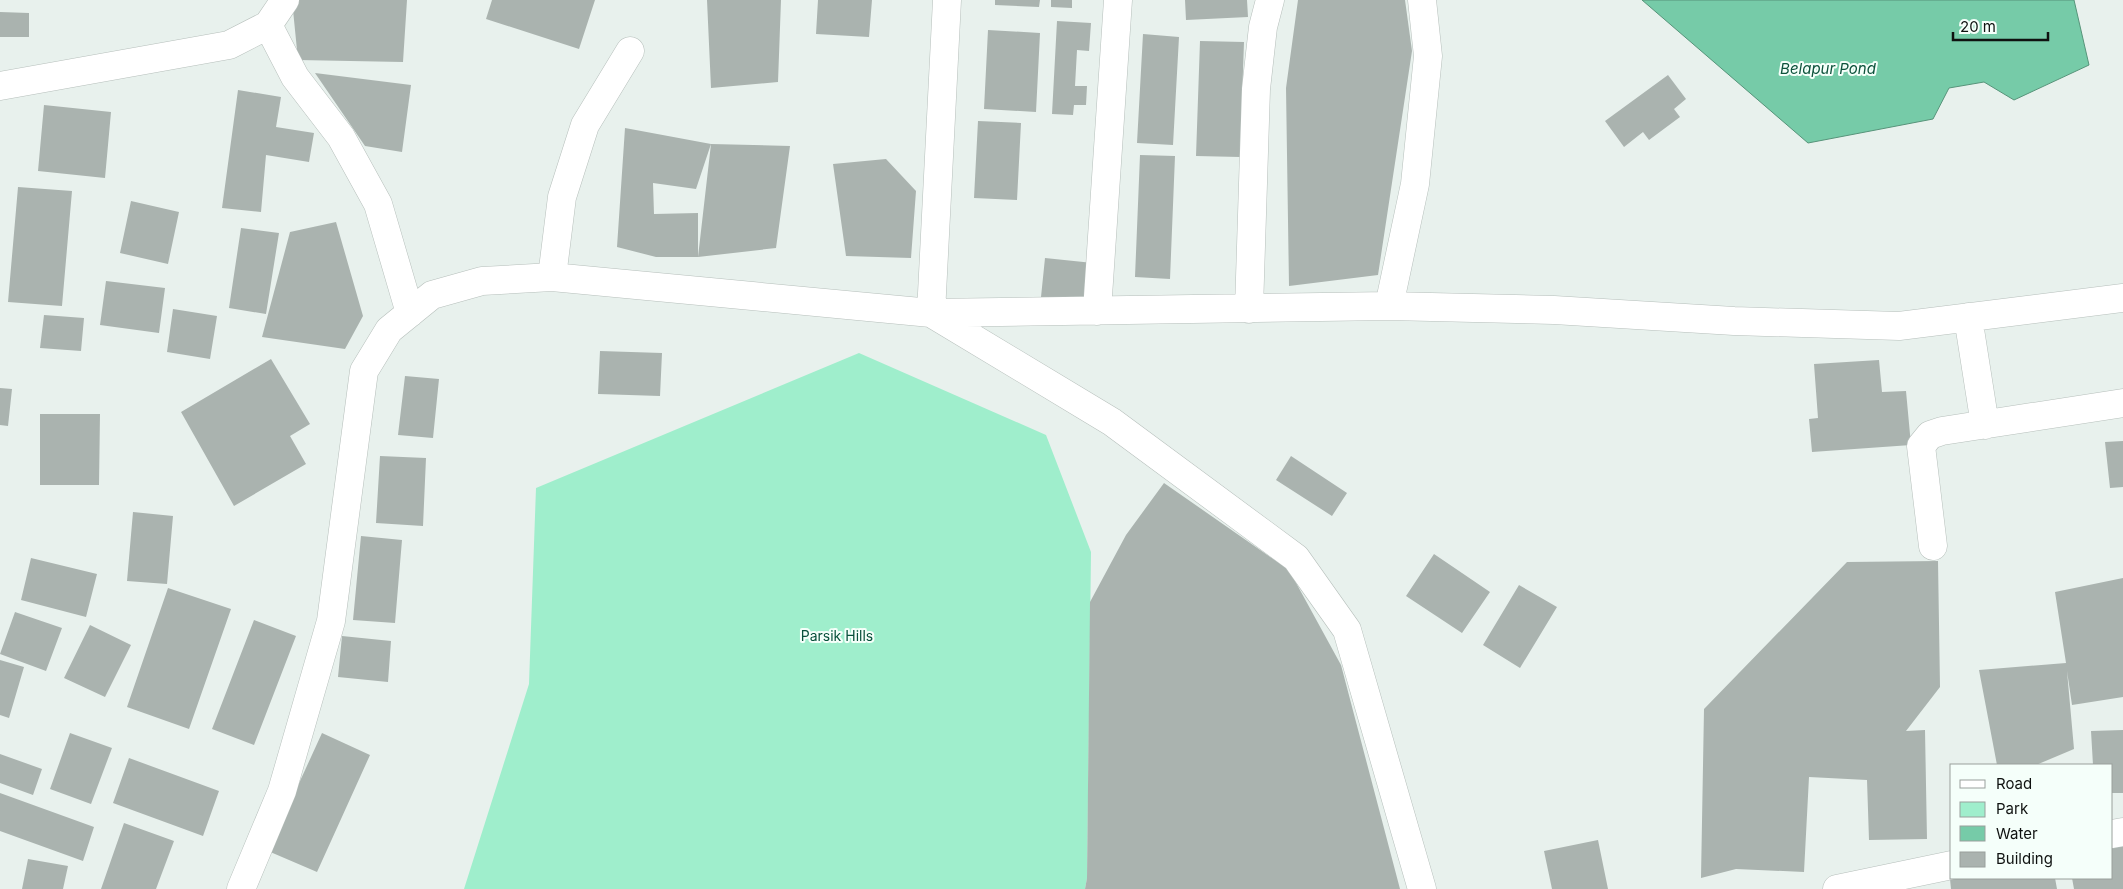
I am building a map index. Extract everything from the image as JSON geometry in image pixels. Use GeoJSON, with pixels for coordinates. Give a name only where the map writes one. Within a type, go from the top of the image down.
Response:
{"type":"FeatureCollection","features":[{"type":"Feature","properties":{"kind":"street"},"geometry":{"type":"LineString","coordinates":[[0,86],[229,44],[268,25],[285,0]]}},
{"type":"Feature","properties":{"kind":"street"},"geometry":{"type":"LineString","coordinates":[[931,313],[947,0]]}},
{"type":"Feature","properties":{"kind":"street"},"geometry":{"type":"LineString","coordinates":[[1097,311],[1118,0]]}},
{"type":"Feature","properties":{"kind":"street"},"geometry":{"type":"LineString","coordinates":[[1249,309],[1256,89],[1263,27],[1270,0]]}},
{"type":"Feature","properties":{"kind":"street"},"geometry":{"type":"LineString","coordinates":[[1388,306],[1415,184],[1428,56],[1422,0]]}},
{"type":"Feature","properties":{"kind":"street"},"geometry":{"type":"LineString","coordinates":[[268,25],[296,77],[341,137],[378,204],[410,313]]}},
{"type":"Feature","properties":{"kind":"street"},"geometry":{"type":"LineString","coordinates":[[552,277],[562,197],[585,125],[630,51]]}},
{"type":"Feature","properties":{"kind":"street"},"geometry":{"type":"LineString","coordinates":[[241,889],[282,791],[331,620],[364,371],[389,330],[432,295],[482,280],[552,277],[931,313],[1388,306],[1554,310],[1734,321],[1899,326],[2123,298]]}},
{"type":"Feature","properties":{"kind":"street"},"geometry":{"type":"LineString","coordinates":[[931,313],[1112,422],[1296,558],[1347,630],[1422,889]]}},
{"type":"Feature","properties":{"kind":"street"},"geometry":{"type":"LineString","coordinates":[[1968,317],[1985,425]]}},
{"type":"Feature","properties":{"kind":"street"},"geometry":{"type":"LineString","coordinates":[[1933,546],[1921,446],[1930,435],[2123,403]]}},
{"type":"Feature","properties":{"kind":"street"},"geometry":{"type":"LineString","coordinates":[[1837,889],[1950,866]]}},
{"type":"Feature","properties":{"kind":"green space","name":"Parsik Hills"},"geometry":{"type":"Polygon","coordinates":[[[859,353],[1046,435],[1091,552],[1087,878],[1085,889],[464,889],[529,684],[536,488],[859,353]]]}},
{"type":"Feature","properties":{"kind":"water","name":"Belapur Pond"},"geometry":{"type":"Polygon","coordinates":[[[1642,0],[2074,0],[2089,65],[2014,100],[1984,82],[1949,88],[1933,119],[1808,143],[1642,0]]]}},
{"type":"Feature","properties":{"kind":"building"},"geometry":{"type":"Polygon","coordinates":[[[292,0],[407,0],[403,62],[298,60],[292,0]]]}},
{"type":"Feature","properties":{"kind":"building"},"geometry":{"type":"Polygon","coordinates":[[[492,0],[595,0],[579,49],[486,19],[492,0]]]}},
{"type":"Feature","properties":{"kind":"building"},"geometry":{"type":"Polygon","coordinates":[[[707,0],[781,0],[778,82],[711,88],[707,0]]]}},
{"type":"Feature","properties":{"kind":"building"},"geometry":{"type":"Polygon","coordinates":[[[818,0],[872,0],[869,37],[816,34],[818,0]]]}},
{"type":"Feature","properties":{"kind":"building"},"geometry":{"type":"Polygon","coordinates":[[[995,0],[1040,0],[1039,7],[995,5],[995,0]]]}},
{"type":"Feature","properties":{"kind":"building"},"geometry":{"type":"Polygon","coordinates":[[[1051,0],[1072,0],[1072,8],[1051,7],[1051,0]]]}},
{"type":"Feature","properties":{"kind":"building"},"geometry":{"type":"Polygon","coordinates":[[[1185,0],[1247,0],[1248,17],[1186,20],[1185,0]]]}},
{"type":"Feature","properties":{"kind":"building"},"geometry":{"type":"Polygon","coordinates":[[[1298,0],[1405,0],[1412,51],[1378,275],[1289,286],[1286,88],[1298,0]]]}},
{"type":"Feature","properties":{"kind":"building"},"geometry":{"type":"Polygon","coordinates":[[[0,12],[29,13],[29,37],[0,37],[0,12]]]}},
{"type":"Feature","properties":{"kind":"building"},"geometry":{"type":"Polygon","coordinates":[[[1057,21],[1091,23],[1089,51],[1077,50],[1075,86],[1087,86],[1086,105],[1074,105],[1073,115],[1052,114],[1057,21]]]}},
{"type":"Feature","properties":{"kind":"building"},"geometry":{"type":"Polygon","coordinates":[[[988,30],[1040,33],[1036,112],[984,109],[988,30]]]}},
{"type":"Feature","properties":{"kind":"building"},"geometry":{"type":"Polygon","coordinates":[[[1143,34],[1179,37],[1173,145],[1137,143],[1143,34]]]}},
{"type":"Feature","properties":{"kind":"building"},"geometry":{"type":"Polygon","coordinates":[[[1200,41],[1244,42],[1240,157],[1196,156],[1200,41]]]}},
{"type":"Feature","properties":{"kind":"building"},"geometry":{"type":"Polygon","coordinates":[[[315,73],[411,85],[402,152],[365,146],[315,73]]]}},
{"type":"Feature","properties":{"kind":"building"},"geometry":{"type":"Polygon","coordinates":[[[1668,75],[1686,99],[1674,109],[1680,117],[1649,140],[1643,132],[1624,147],[1605,121],[1668,75]]]}},
{"type":"Feature","properties":{"kind":"building"},"geometry":{"type":"Polygon","coordinates":[[[238,90],[281,97],[276,127],[314,133],[309,162],[266,155],[261,212],[222,208],[238,90]]]}},
{"type":"Feature","properties":{"kind":"building"},"geometry":{"type":"Polygon","coordinates":[[[44,105],[111,112],[105,178],[38,171],[44,105]]]}},
{"type":"Feature","properties":{"kind":"building"},"geometry":{"type":"Polygon","coordinates":[[[978,121],[1021,123],[1017,200],[974,198],[978,121]]]}},
{"type":"Feature","properties":{"kind":"building"},"geometry":{"type":"Polygon","coordinates":[[[625,128],[711,144],[696,189],[653,183],[654,214],[698,213],[698,257],[656,257],[617,247],[625,128]]]}},
{"type":"Feature","properties":{"kind":"building"},"geometry":{"type":"Polygon","coordinates":[[[711,144],[790,146],[776,248],[698,257],[711,144]]]}},
{"type":"Feature","properties":{"kind":"building"},"geometry":{"type":"Polygon","coordinates":[[[1140,155],[1175,156],[1170,279],[1135,277],[1140,155]]]}},
{"type":"Feature","properties":{"kind":"building"},"geometry":{"type":"Polygon","coordinates":[[[886,159],[916,191],[911,258],[846,256],[833,164],[886,159]]]}},
{"type":"Feature","properties":{"kind":"building"},"geometry":{"type":"Polygon","coordinates":[[[18,187],[72,191],[62,306],[8,302],[18,187]]]}},
{"type":"Feature","properties":{"kind":"building"},"geometry":{"type":"Polygon","coordinates":[[[131,201],[179,212],[168,264],[120,253],[131,201]]]}},
{"type":"Feature","properties":{"kind":"building"},"geometry":{"type":"Polygon","coordinates":[[[336,222],[363,316],[345,349],[262,337],[290,232],[336,222]]]}},
{"type":"Feature","properties":{"kind":"building"},"geometry":{"type":"Polygon","coordinates":[[[241,228],[279,233],[266,314],[229,308],[241,228]]]}},
{"type":"Feature","properties":{"kind":"building"},"geometry":{"type":"Polygon","coordinates":[[[1045,258],[1093,263],[1089,302],[1041,297],[1045,258]]]}},
{"type":"Feature","properties":{"kind":"building"},"geometry":{"type":"Polygon","coordinates":[[[106,281],[165,288],[159,333],[100,325],[106,281]]]}},
{"type":"Feature","properties":{"kind":"building"},"geometry":{"type":"Polygon","coordinates":[[[173,309],[217,316],[210,359],[167,352],[173,309]]]}},
{"type":"Feature","properties":{"kind":"building"},"geometry":{"type":"Polygon","coordinates":[[[44,315],[84,318],[81,351],[40,348],[44,315]]]}},
{"type":"Feature","properties":{"kind":"building"},"geometry":{"type":"Polygon","coordinates":[[[600,351],[662,353],[660,396],[598,394],[600,351]]]}},
{"type":"Feature","properties":{"kind":"building"},"geometry":{"type":"Polygon","coordinates":[[[271,359],[310,424],[290,436],[306,464],[234,506],[181,412],[271,359]]]}},
{"type":"Feature","properties":{"kind":"building"},"geometry":{"type":"Polygon","coordinates":[[[1879,360],[1882,392],[1906,391],[1911,445],[1812,452],[1809,419],[1818,418],[1814,364],[1879,360]]]}},
{"type":"Feature","properties":{"kind":"building"},"geometry":{"type":"Polygon","coordinates":[[[405,376],[439,379],[433,438],[398,435],[405,376]]]}},
{"type":"Feature","properties":{"kind":"building"},"geometry":{"type":"Polygon","coordinates":[[[0,388],[12,389],[8,426],[0,425],[0,388]]]}},
{"type":"Feature","properties":{"kind":"building"},"geometry":{"type":"Polygon","coordinates":[[[40,414],[100,414],[99,485],[40,485],[40,414]]]}},
{"type":"Feature","properties":{"kind":"building"},"geometry":{"type":"Polygon","coordinates":[[[2123,441],[2123,487],[2110,488],[2105,442],[2123,441]]]}},
{"type":"Feature","properties":{"kind":"building"},"geometry":{"type":"Polygon","coordinates":[[[380,456],[426,458],[423,526],[376,523],[380,456]]]}},
{"type":"Feature","properties":{"kind":"building"},"geometry":{"type":"Polygon","coordinates":[[[1291,456],[1347,493],[1332,516],[1276,480],[1291,456]]]}},
{"type":"Feature","properties":{"kind":"building"},"geometry":{"type":"Polygon","coordinates":[[[1164,483],[1289,570],[1341,665],[1400,889],[1085,889],[1087,878],[1090,602],[1126,535],[1164,483]]]}},
{"type":"Feature","properties":{"kind":"building"},"geometry":{"type":"Polygon","coordinates":[[[133,512],[173,516],[167,584],[127,581],[133,512]]]}},
{"type":"Feature","properties":{"kind":"building"},"geometry":{"type":"Polygon","coordinates":[[[361,536],[402,540],[395,623],[353,620],[361,536]]]}},
{"type":"Feature","properties":{"kind":"building"},"geometry":{"type":"Polygon","coordinates":[[[1434,554],[1490,592],[1462,633],[1406,596],[1434,554]]]}},
{"type":"Feature","properties":{"kind":"building"},"geometry":{"type":"Polygon","coordinates":[[[31,558],[97,574],[86,617],[21,600],[31,558]]]}},
{"type":"Feature","properties":{"kind":"building"},"geometry":{"type":"Polygon","coordinates":[[[1938,561],[1940,687],[1906,731],[1925,730],[1927,839],[1869,840],[1867,780],[1809,777],[1804,872],[1736,869],[1701,878],[1704,709],[1847,562],[1938,561]]]}},
{"type":"Feature","properties":{"kind":"building"},"geometry":{"type":"Polygon","coordinates":[[[2123,578],[2123,697],[2072,705],[2067,671],[2074,749],[2038,764],[1997,764],[1979,670],[2066,663],[2055,592],[2123,578]]]}},
{"type":"Feature","properties":{"kind":"building"},"geometry":{"type":"Polygon","coordinates":[[[1519,585],[1557,607],[1520,668],[1483,645],[1519,585]]]}},
{"type":"Feature","properties":{"kind":"building"},"geometry":{"type":"Polygon","coordinates":[[[168,588],[231,609],[189,729],[127,707],[168,588]]]}},
{"type":"Feature","properties":{"kind":"building"},"geometry":{"type":"Polygon","coordinates":[[[15,612],[62,628],[46,671],[0,654],[15,612]]]}},
{"type":"Feature","properties":{"kind":"building"},"geometry":{"type":"Polygon","coordinates":[[[254,620],[296,636],[254,745],[212,729],[254,620]]]}},
{"type":"Feature","properties":{"kind":"building"},"geometry":{"type":"Polygon","coordinates":[[[90,625],[131,645],[105,697],[64,678],[90,625]]]}},
{"type":"Feature","properties":{"kind":"building"},"geometry":{"type":"Polygon","coordinates":[[[342,636],[391,641],[388,682],[338,677],[342,636]]]}},
{"type":"Feature","properties":{"kind":"building"},"geometry":{"type":"Polygon","coordinates":[[[0,660],[24,667],[9,718],[0,715],[0,660]]]}},
{"type":"Feature","properties":{"kind":"building"},"geometry":{"type":"Polygon","coordinates":[[[2123,730],[2123,793],[2113,793],[2113,764],[2093,764],[2091,731],[2123,730]]]}},
{"type":"Feature","properties":{"kind":"building"},"geometry":{"type":"Polygon","coordinates":[[[70,733],[112,748],[91,804],[50,789],[70,733]]]}},
{"type":"Feature","properties":{"kind":"building"},"geometry":{"type":"Polygon","coordinates":[[[322,733],[370,755],[317,872],[268,851],[322,733]]]}},
{"type":"Feature","properties":{"kind":"building"},"geometry":{"type":"Polygon","coordinates":[[[0,754],[42,769],[33,795],[0,783],[0,754]]]}},
{"type":"Feature","properties":{"kind":"building"},"geometry":{"type":"Polygon","coordinates":[[[129,758],[219,791],[203,836],[113,803],[129,758]]]}},
{"type":"Feature","properties":{"kind":"building"},"geometry":{"type":"Polygon","coordinates":[[[0,793],[94,827],[83,861],[0,831],[0,793]]]}},
{"type":"Feature","properties":{"kind":"building"},"geometry":{"type":"Polygon","coordinates":[[[124,823],[174,841],[156,889],[101,889],[124,823]]]}},
{"type":"Feature","properties":{"kind":"building"},"geometry":{"type":"Polygon","coordinates":[[[2123,839],[2123,889],[2074,889],[2072,879],[2113,879],[2113,841],[2123,839]]]}},
{"type":"Feature","properties":{"kind":"building"},"geometry":{"type":"Polygon","coordinates":[[[1598,840],[1608,889],[1552,889],[1544,851],[1598,840]]]}},
{"type":"Feature","properties":{"kind":"building"},"geometry":{"type":"Polygon","coordinates":[[[28,859],[68,866],[63,889],[22,889],[28,859]]]}},
{"type":"Feature","properties":{"kind":"building"},"geometry":{"type":"Polygon","coordinates":[[[1950,879],[2055,879],[2057,889],[1951,889],[1950,879]]]}}]}
